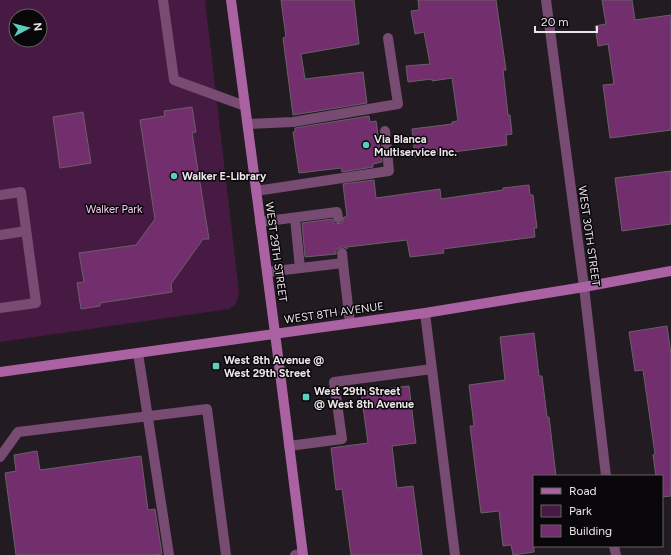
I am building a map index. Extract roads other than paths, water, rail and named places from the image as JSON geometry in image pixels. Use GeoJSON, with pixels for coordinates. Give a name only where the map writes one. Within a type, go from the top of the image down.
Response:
{"type":"FeatureCollection","features":[{"type":"Feature","properties":{"kind":"street"},"geometry":{"type":"LineString","coordinates":[[163,0],[174,80],[245,106]]}},
{"type":"Feature","properties":{"kind":"street","name":"WEST 29TH STREET"},"geometry":{"type":"LineString","coordinates":[[231,0],[275,333],[289,446],[300,555]]}},
{"type":"Feature","properties":{"kind":"street","name":"WEST 30TH STREET"},"geometry":{"type":"LineString","coordinates":[[546,0],[584,287],[606,475]]}},
{"type":"Feature","properties":{"kind":"street"},"geometry":{"type":"LineString","coordinates":[[248,124],[293,122],[398,104],[388,38]]}},
{"type":"Feature","properties":{"kind":"street"},"geometry":{"type":"LineString","coordinates":[[256,191],[389,170],[385,131]]}},
{"type":"Feature","properties":{"kind":"street"},"geometry":{"type":"LineString","coordinates":[[0,195],[21,192],[36,303],[0,308]]}},
{"type":"Feature","properties":{"kind":"street"},"geometry":{"type":"LineString","coordinates":[[260,222],[295,218],[320,218],[337,212],[338,218]]}},
{"type":"Feature","properties":{"kind":"street"},"geometry":{"type":"LineString","coordinates":[[295,218],[300,268]]}},
{"type":"Feature","properties":{"kind":"street"},"geometry":{"type":"LineString","coordinates":[[0,235],[26,231]]}},
{"type":"Feature","properties":{"kind":"street"},"geometry":{"type":"LineString","coordinates":[[267,272],[300,268],[326,260],[342,258],[350,323]]}},
{"type":"Feature","properties":{"kind":"street","name":"WEST 8TH AVENUE"},"geometry":{"type":"LineString","coordinates":[[0,372],[425,313],[671,271]]}},
{"type":"Feature","properties":{"kind":"street"},"geometry":{"type":"LineString","coordinates":[[425,313],[455,555]]}},
{"type":"Feature","properties":{"kind":"street"},"geometry":{"type":"LineString","coordinates":[[138,353],[169,555]]}},
{"type":"Feature","properties":{"kind":"street"},"geometry":{"type":"LineString","coordinates":[[289,446],[342,438],[334,382],[432,369]]}},
{"type":"Feature","properties":{"kind":"street"},"geometry":{"type":"LineString","coordinates":[[0,457],[18,432],[207,409],[226,555]]}},
{"type":"Feature","properties":{"kind":"place","name":"Via Blanca Multiservice Inc."},"geometry":{"type":"Point","coordinates":[366,145]}},
{"type":"Feature","properties":{"kind":"place","name":"Walker E-Library"},"geometry":{"type":"Point","coordinates":[174,176]}},
{"type":"Feature","properties":{"kind":"place","name":"West 8th Avenue @ West 29th Street"},"geometry":{"type":"Point","coordinates":[216,366]}},
{"type":"Feature","properties":{"kind":"place","name":"West 29th Street @ West 8th Avenue"},"geometry":{"type":"Point","coordinates":[306,397]}},
{"type":"Feature","properties":{"kind":"park label","name":"Walker Park"},"geometry":{"type":"Point","coordinates":[114,209]}}]}
